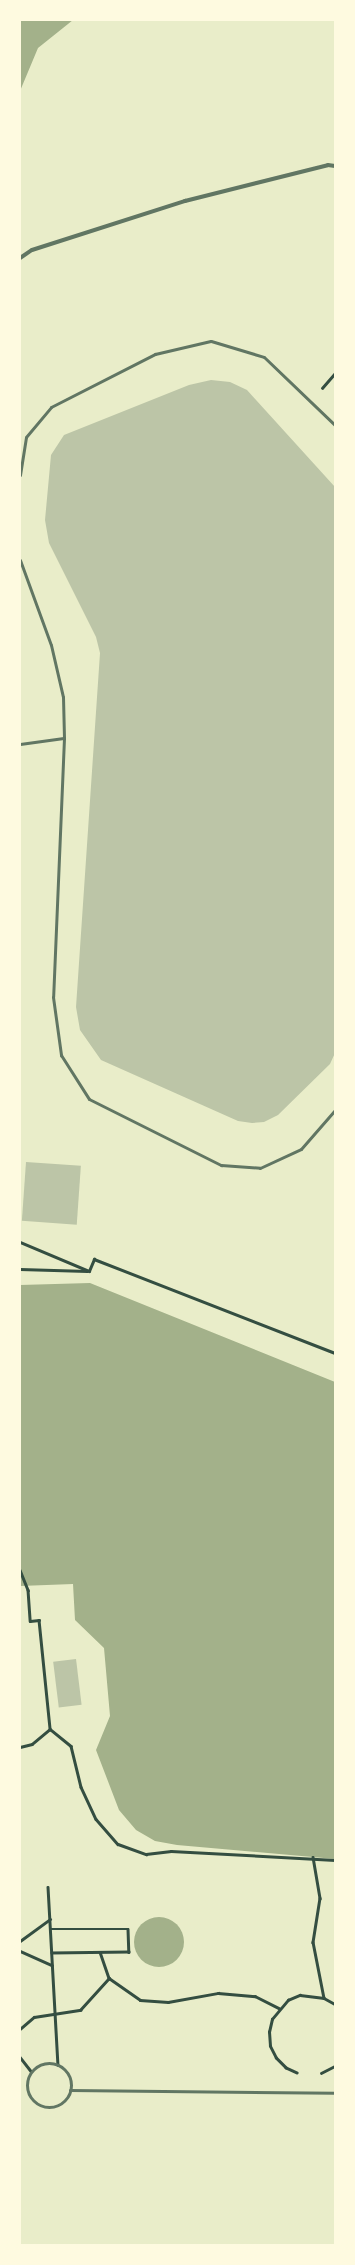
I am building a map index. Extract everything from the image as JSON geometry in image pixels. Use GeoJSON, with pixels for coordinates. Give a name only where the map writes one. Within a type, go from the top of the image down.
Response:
{"type":"FeatureCollection","features":[{"type":"Feature","properties":{"kind":"street"},"geometry":{"type":"LineString","coordinates":[[20,258],[32,250],[185,201],[328,165],[335,166]]}},
{"type":"Feature","properties":{"kind":"lane"},"geometry":{"type":"LineString","coordinates":[[20,475],[26,436],[51,407],[155,354],[211,341],[264,357],[335,425]]}},
{"type":"Feature","properties":{"kind":"lane"},"geometry":{"type":"LineString","coordinates":[[20,560],[51,645],[63,697],[64,738],[53,997],[61,1055],[89,1099],[221,1165],[260,1168],[301,1149],[335,1110]]}},
{"type":"Feature","properties":{"kind":"lane"},"geometry":{"type":"LineString","coordinates":[[20,744],[64,738]]}},
{"type":"Feature","properties":{"kind":"lane"},"geometry":{"type":"LineString","coordinates":[[44,2064],[58,2065],[68,2075],[70,2090],[63,2101],[56,2105],[43,2106],[36,2103],[28,2092],[28,2078],[32,2071],[44,2064]]}},
{"type":"Feature","properties":{"kind":"lane"},"geometry":{"type":"LineString","coordinates":[[70,2090],[335,2093]]}},
{"type":"Feature","properties":{"kind":"path"},"geometry":{"type":"LineString","coordinates":[[20,1242],[89,1271]]}},
{"type":"Feature","properties":{"kind":"path"},"geometry":{"type":"LineString","coordinates":[[89,1271],[94,1259],[335,1353]]}},
{"type":"Feature","properties":{"kind":"path"},"geometry":{"type":"LineString","coordinates":[[20,1269],[89,1271]]}},
{"type":"Feature","properties":{"kind":"path"},"geometry":{"type":"LineString","coordinates":[[20,1570],[28,1590],[30,1621],[39,1620],[50,1729],[71,1746],[81,1787],[96,1819],[118,1844],[146,1854],[171,1851],[335,1860]]}},
{"type":"Feature","properties":{"kind":"path"},"geometry":{"type":"LineString","coordinates":[[20,1747],[32,1744],[50,1729]]}},
{"type":"Feature","properties":{"kind":"path"},"geometry":{"type":"LineString","coordinates":[[313,1858],[320,1898],[313,1942],[324,1998]]}},
{"type":"Feature","properties":{"kind":"path"},"geometry":{"type":"LineString","coordinates":[[48,1887],[58,2065]]}},
{"type":"Feature","properties":{"kind":"path"},"geometry":{"type":"LineString","coordinates":[[20,1941],[50,1919]]}},
{"type":"Feature","properties":{"kind":"path"},"geometry":{"type":"LineString","coordinates":[[51,1929],[128,1929],[129,1952],[52,1953]]}},
{"type":"Feature","properties":{"kind":"path"},"geometry":{"type":"LineString","coordinates":[[20,1951],[52,1965]]}},
{"type":"Feature","properties":{"kind":"path"},"geometry":{"type":"LineString","coordinates":[[100,1952],[108,1978],[140,2000],[168,2002],[218,1993],[255,1996],[279,2008]]}},
{"type":"Feature","properties":{"kind":"path"},"geometry":{"type":"LineString","coordinates":[[20,2029],[34,2017],[80,2010],[108,1978]]}},
{"type":"Feature","properties":{"kind":"path"},"geometry":{"type":"LineString","coordinates":[[286,2068],[276,2058],[270,2046],[269,2032],[272,2019],[279,2008],[288,2000],[300,1996],[324,1998],[335,2004]]}},
{"type":"Feature","properties":{"kind":"path"},"geometry":{"type":"LineString","coordinates":[[20,2057],[32,2071]]}},
{"type":"Feature","properties":{"kind":"shaded area"},"geometry":{"type":"Polygon","coordinates":[[[73,20],[38,48],[20,91],[20,21],[73,20]]]}},
{"type":"Feature","properties":{"kind":"shaded area"},"geometry":{"type":"Polygon","coordinates":[[[90,1283],[335,1382],[335,1859],[177,1845],[155,1841],[136,1830],[119,1810],[96,1750],[110,1716],[104,1648],[75,1620],[73,1584],[20,1586],[20,1285],[90,1283]]]}},
{"type":"Feature","properties":{"kind":"shaded area"},"geometry":{"type":"Polygon","coordinates":[[[159,1917],[168,1919],[179,1928],[184,1942],[182,1951],[173,1962],[159,1967],[150,1965],[139,1956],[134,1942],[136,1933],[145,1922],[159,1917]]]}},
{"type":"Feature","properties":{"kind":"building"},"geometry":{"type":"Polygon","coordinates":[[[211,380],[230,382],[247,390],[335,487],[335,1053],[330,1064],[278,1115],[264,1122],[252,1123],[238,1121],[101,1060],[80,1030],[76,1007],[100,653],[96,637],[49,543],[45,520],[51,455],[64,435],[189,385],[211,380]]]}},
{"type":"Feature","properties":{"kind":"building"},"geometry":{"type":"Polygon","coordinates":[[[26,1162],[81,1166],[77,1225],[22,1221],[26,1162]]]}},
{"type":"Feature","properties":{"kind":"building"},"geometry":{"type":"Polygon","coordinates":[[[76,1659],[82,1705],[59,1707],[53,1662],[76,1659]]]}}]}
